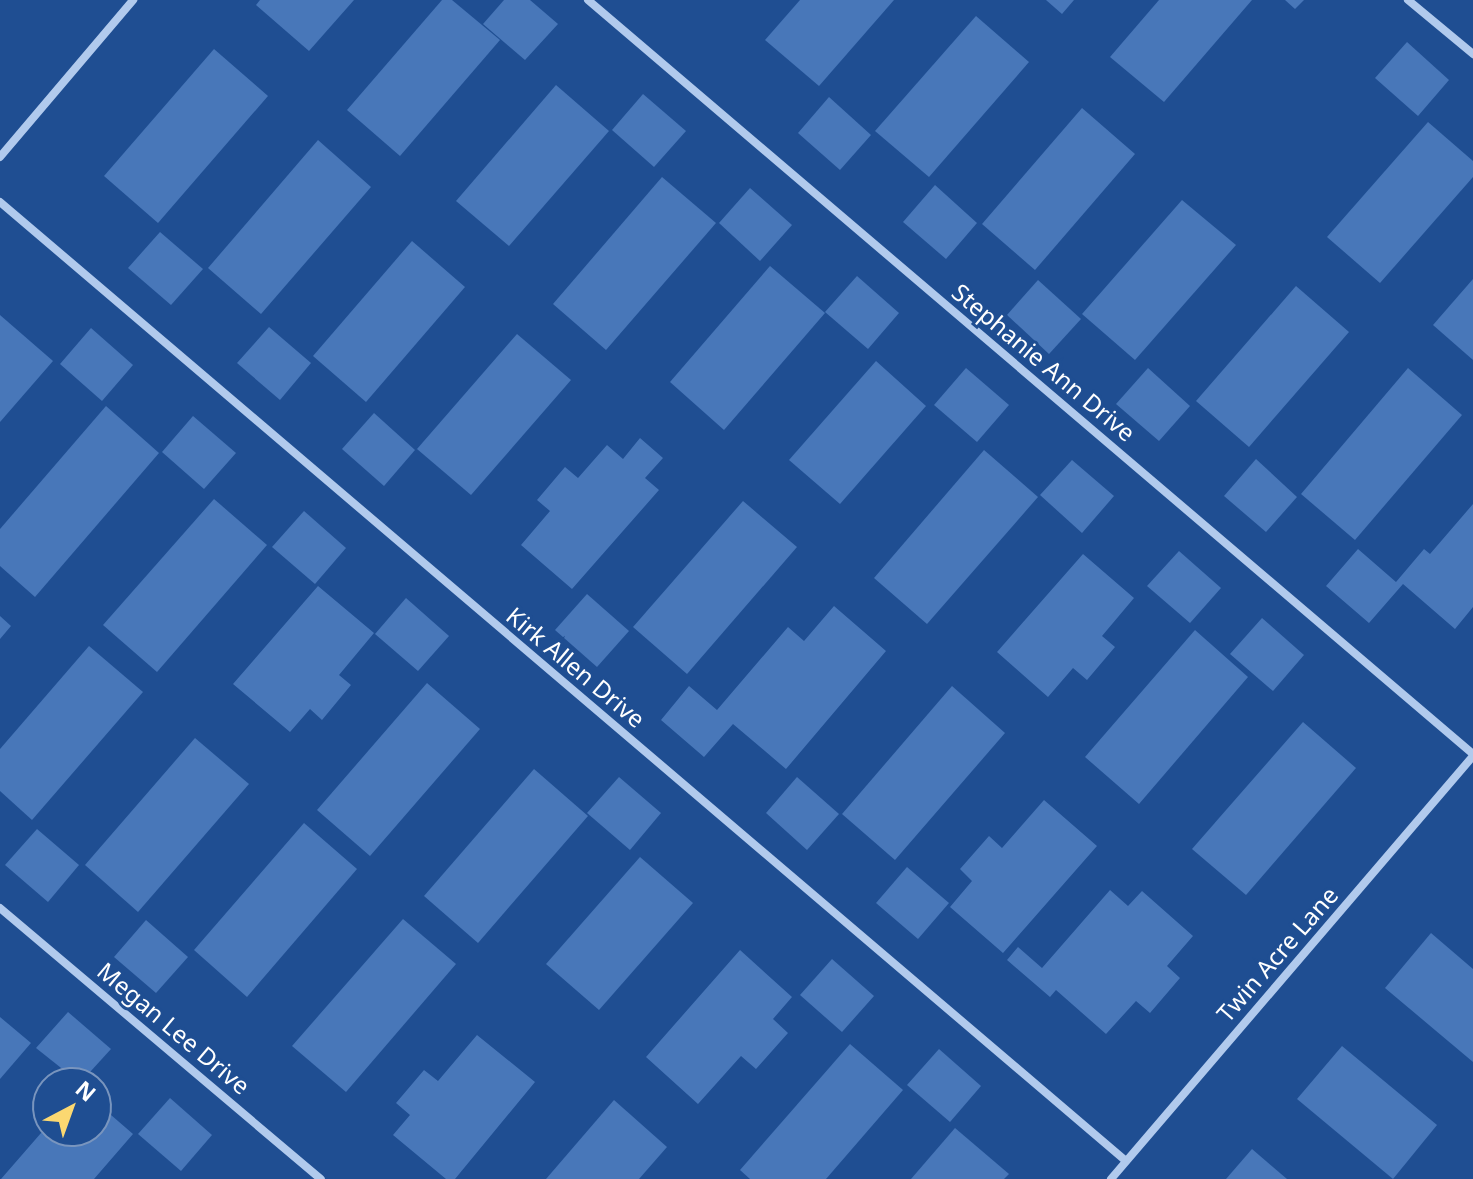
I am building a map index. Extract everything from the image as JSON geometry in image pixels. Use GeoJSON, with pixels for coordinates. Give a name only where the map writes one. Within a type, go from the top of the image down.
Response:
{"type":"FeatureCollection","features":[{"type":"Feature","properties":{"kind":"street"},"geometry":{"type":"LineString","coordinates":[[0,157],[133,0]]}},
{"type":"Feature","properties":{"kind":"street","name":"Stephanie Ann Drive"},"geometry":{"type":"LineString","coordinates":[[588,0],[1473,755]]}},
{"type":"Feature","properties":{"kind":"street"},"geometry":{"type":"LineString","coordinates":[[1408,0],[1473,54]]}},
{"type":"Feature","properties":{"kind":"street","name":"Kirk Allen Drive"},"geometry":{"type":"LineString","coordinates":[[0,202],[1126,1161]]}},
{"type":"Feature","properties":{"kind":"street","name":"Twin Acre Lane"},"geometry":{"type":"LineString","coordinates":[[1111,1179],[1473,755]]}},
{"type":"Feature","properties":{"kind":"street","name":"Megan Lee Drive"},"geometry":{"type":"LineString","coordinates":[[0,908],[321,1179]]}},
{"type":"Feature","properties":{"kind":"building"},"geometry":{"type":"Polygon","coordinates":[[[260,0],[354,0],[309,51],[256,5],[260,0]]]}},
{"type":"Feature","properties":{"kind":"building"},"geometry":{"type":"Polygon","coordinates":[[[442,0],[452,0],[500,40],[400,156],[347,110],[442,0]]]}},
{"type":"Feature","properties":{"kind":"building"},"geometry":{"type":"Polygon","coordinates":[[[504,0],[530,0],[558,24],[525,60],[483,24],[504,0]]]}},
{"type":"Feature","properties":{"kind":"building"},"geometry":{"type":"Polygon","coordinates":[[[800,0],[894,0],[819,86],[765,40],[800,0]]]}},
{"type":"Feature","properties":{"kind":"building"},"geometry":{"type":"Polygon","coordinates":[[[1046,0],[1074,0],[1062,14],[1046,0]]]}},
{"type":"Feature","properties":{"kind":"building"},"geometry":{"type":"Polygon","coordinates":[[[1159,0],[1252,0],[1164,102],[1110,57],[1159,0]]]}},
{"type":"Feature","properties":{"kind":"building"},"geometry":{"type":"Polygon","coordinates":[[[1285,0],[1304,0],[1295,9],[1285,0]]]}},
{"type":"Feature","properties":{"kind":"building"},"geometry":{"type":"Polygon","coordinates":[[[976,16],[1029,62],[929,177],[875,131],[976,16]]]}},
{"type":"Feature","properties":{"kind":"building"},"geometry":{"type":"Polygon","coordinates":[[[1407,42],[1449,80],[1418,116],[1375,78],[1407,42]]]}},
{"type":"Feature","properties":{"kind":"building"},"geometry":{"type":"Polygon","coordinates":[[[214,49],[268,96],[158,223],[104,176],[214,49]]]}},
{"type":"Feature","properties":{"kind":"building"},"geometry":{"type":"Polygon","coordinates":[[[556,85],[609,131],[509,246],[456,201],[556,85]]]}},
{"type":"Feature","properties":{"kind":"building"},"geometry":{"type":"Polygon","coordinates":[[[643,94],[686,131],[654,167],[612,130],[643,94]]]}},
{"type":"Feature","properties":{"kind":"building"},"geometry":{"type":"Polygon","coordinates":[[[829,97],[871,135],[840,170],[798,133],[829,97]]]}},
{"type":"Feature","properties":{"kind":"building"},"geometry":{"type":"Polygon","coordinates":[[[1082,108],[1135,154],[1035,270],[982,224],[1082,108]]]}},
{"type":"Feature","properties":{"kind":"building"},"geometry":{"type":"Polygon","coordinates":[[[1428,122],[1473,161],[1473,177],[1380,283],[1327,237],[1428,122]]]}},
{"type":"Feature","properties":{"kind":"building"},"geometry":{"type":"Polygon","coordinates":[[[318,140],[371,187],[261,314],[208,268],[318,140]]]}},
{"type":"Feature","properties":{"kind":"building"},"geometry":{"type":"Polygon","coordinates":[[[662,177],[716,223],[606,350],[553,304],[662,177]]]}},
{"type":"Feature","properties":{"kind":"building"},"geometry":{"type":"Polygon","coordinates":[[[935,185],[977,223],[946,259],[903,222],[935,185]]]}},
{"type":"Feature","properties":{"kind":"building"},"geometry":{"type":"Polygon","coordinates":[[[750,188],[792,225],[760,261],[719,223],[750,188]]]}},
{"type":"Feature","properties":{"kind":"building"},"geometry":{"type":"Polygon","coordinates":[[[1182,200],[1236,245],[1135,360],[1082,314],[1182,200]]]}},
{"type":"Feature","properties":{"kind":"building"},"geometry":{"type":"Polygon","coordinates":[[[160,232],[203,269],[171,305],[128,268],[160,232]]]}},
{"type":"Feature","properties":{"kind":"building"},"geometry":{"type":"Polygon","coordinates":[[[412,241],[465,287],[366,402],[313,356],[412,241]]]}},
{"type":"Feature","properties":{"kind":"building"},"geometry":{"type":"Polygon","coordinates":[[[770,266],[825,313],[724,430],[670,382],[770,266]]]}},
{"type":"Feature","properties":{"kind":"building"},"geometry":{"type":"Polygon","coordinates":[[[857,276],[899,313],[868,349],[825,312],[857,276]]]}},
{"type":"Feature","properties":{"kind":"building"},"geometry":{"type":"Polygon","coordinates":[[[1473,279],[1473,360],[1433,325],[1473,279]]]}},
{"type":"Feature","properties":{"kind":"building"},"geometry":{"type":"Polygon","coordinates":[[[1038,280],[1081,319],[1049,354],[1007,315],[1038,280]]]}},
{"type":"Feature","properties":{"kind":"building"},"geometry":{"type":"Polygon","coordinates":[[[1296,286],[1349,332],[1249,447],[1196,401],[1296,286]]]}},
{"type":"Feature","properties":{"kind":"building"},"geometry":{"type":"Polygon","coordinates":[[[0,315],[53,361],[0,422],[0,315]]]}},
{"type":"Feature","properties":{"kind":"building"},"geometry":{"type":"Polygon","coordinates":[[[269,327],[311,363],[280,400],[237,363],[269,327]]]}},
{"type":"Feature","properties":{"kind":"building"},"geometry":{"type":"Polygon","coordinates":[[[91,328],[133,365],[102,401],[60,364],[91,328]]]}},
{"type":"Feature","properties":{"kind":"building"},"geometry":{"type":"Polygon","coordinates":[[[517,334],[571,380],[471,495],[417,449],[517,334]]]}},
{"type":"Feature","properties":{"kind":"building"},"geometry":{"type":"Polygon","coordinates":[[[876,361],[926,406],[840,504],[789,460],[876,361]]]}},
{"type":"Feature","properties":{"kind":"building"},"geometry":{"type":"Polygon","coordinates":[[[966,368],[1009,405],[977,442],[934,405],[966,368]]]}},
{"type":"Feature","properties":{"kind":"building"},"geometry":{"type":"Polygon","coordinates":[[[1148,368],[1190,406],[1159,441],[1116,404],[1148,368]]]}},
{"type":"Feature","properties":{"kind":"building"},"geometry":{"type":"Polygon","coordinates":[[[1408,368],[1462,415],[1355,540],[1301,494],[1408,368]]]}},
{"type":"Feature","properties":{"kind":"building"},"geometry":{"type":"Polygon","coordinates":[[[106,406],[159,453],[35,597],[0,566],[0,529],[106,406]]]}},
{"type":"Feature","properties":{"kind":"building"},"geometry":{"type":"Polygon","coordinates":[[[374,413],[415,450],[384,486],[342,449],[374,413]]]}},
{"type":"Feature","properties":{"kind":"building"},"geometry":{"type":"Polygon","coordinates":[[[193,416],[236,453],[204,489],[162,452],[193,416]]]}},
{"type":"Feature","properties":{"kind":"building"},"geometry":{"type":"Polygon","coordinates":[[[640,438],[663,458],[645,478],[659,490],[572,589],[521,545],[550,511],[537,500],[565,467],[578,478],[607,445],[623,459],[640,438]]]}},
{"type":"Feature","properties":{"kind":"building"},"geometry":{"type":"Polygon","coordinates":[[[984,450],[1038,497],[927,624],[874,578],[984,450]]]}},
{"type":"Feature","properties":{"kind":"building"},"geometry":{"type":"Polygon","coordinates":[[[1256,459],[1297,497],[1266,532],[1224,496],[1256,459]]]}},
{"type":"Feature","properties":{"kind":"building"},"geometry":{"type":"Polygon","coordinates":[[[1072,460],[1114,496],[1082,533],[1040,495],[1072,460]]]}},
{"type":"Feature","properties":{"kind":"building"},"geometry":{"type":"Polygon","coordinates":[[[214,499],[267,545],[157,672],[103,625],[214,499]]]}},
{"type":"Feature","properties":{"kind":"building"},"geometry":{"type":"Polygon","coordinates":[[[743,501],[797,547],[687,674],[633,627],[743,501]]]}},
{"type":"Feature","properties":{"kind":"building"},"geometry":{"type":"Polygon","coordinates":[[[1473,504],[1473,607],[1455,629],[1403,584],[1369,623],[1326,586],[1358,549],[1396,582],[1424,549],[1430,554],[1473,504]]]}},
{"type":"Feature","properties":{"kind":"building"},"geometry":{"type":"Polygon","coordinates":[[[304,511],[346,548],[315,584],[272,547],[304,511]]]}},
{"type":"Feature","properties":{"kind":"building"},"geometry":{"type":"Polygon","coordinates":[[[1179,551],[1221,588],[1190,623],[1147,586],[1179,551]]]}},
{"type":"Feature","properties":{"kind":"building"},"geometry":{"type":"Polygon","coordinates":[[[1083,554],[1134,598],[1102,636],[1115,647],[1087,680],[1073,668],[1048,697],[997,652],[1083,554]]]}},
{"type":"Feature","properties":{"kind":"building"},"geometry":{"type":"Polygon","coordinates":[[[318,586],[374,633],[339,675],[351,685],[322,720],[310,709],[290,732],[233,684],[318,586]]]}},
{"type":"Feature","properties":{"kind":"building"},"geometry":{"type":"Polygon","coordinates":[[[587,594],[629,631],[597,667],[555,630],[587,594]]]}},
{"type":"Feature","properties":{"kind":"building"},"geometry":{"type":"Polygon","coordinates":[[[406,598],[449,636],[418,671],[375,634],[406,598]]]}},
{"type":"Feature","properties":{"kind":"building"},"geometry":{"type":"Polygon","coordinates":[[[834,606],[886,651],[786,769],[733,724],[704,757],[661,720],[689,686],[717,710],[788,627],[804,641],[834,606]]]}},
{"type":"Feature","properties":{"kind":"building"},"geometry":{"type":"Polygon","coordinates":[[[0,616],[11,626],[0,639],[0,616]]]}},
{"type":"Feature","properties":{"kind":"building"},"geometry":{"type":"Polygon","coordinates":[[[1262,618],[1304,655],[1273,691],[1230,654],[1262,618]]]}},
{"type":"Feature","properties":{"kind":"building"},"geometry":{"type":"Polygon","coordinates":[[[1195,630],[1248,677],[1139,804],[1085,757],[1195,630]]]}},
{"type":"Feature","properties":{"kind":"building"},"geometry":{"type":"Polygon","coordinates":[[[89,646],[143,692],[32,820],[0,791],[0,749],[89,646]]]}},
{"type":"Feature","properties":{"kind":"building"},"geometry":{"type":"Polygon","coordinates":[[[427,683],[480,729],[370,856],[317,810],[427,683]]]}},
{"type":"Feature","properties":{"kind":"building"},"geometry":{"type":"Polygon","coordinates":[[[952,686],[1005,733],[895,860],[842,814],[952,686]]]}},
{"type":"Feature","properties":{"kind":"building"},"geometry":{"type":"Polygon","coordinates":[[[1303,722],[1356,768],[1246,895],[1192,849],[1303,722]]]}},
{"type":"Feature","properties":{"kind":"building"},"geometry":{"type":"Polygon","coordinates":[[[195,738],[249,784],[138,912],[85,865],[195,738]]]}},
{"type":"Feature","properties":{"kind":"building"},"geometry":{"type":"Polygon","coordinates":[[[534,769],[588,816],[478,943],[424,896],[534,769]]]}},
{"type":"Feature","properties":{"kind":"building"},"geometry":{"type":"Polygon","coordinates":[[[619,777],[661,813],[630,850],[587,813],[619,777]]]}},
{"type":"Feature","properties":{"kind":"building"},"geometry":{"type":"Polygon","coordinates":[[[797,777],[839,814],[807,850],[766,813],[797,777]]]}},
{"type":"Feature","properties":{"kind":"building"},"geometry":{"type":"Polygon","coordinates":[[[1044,800],[1097,846],[1003,953],[950,907],[972,881],[960,869],[989,836],[1002,848],[1044,800]]]}},
{"type":"Feature","properties":{"kind":"building"},"geometry":{"type":"Polygon","coordinates":[[[304,823],[357,869],[247,997],[194,950],[304,823]]]}},
{"type":"Feature","properties":{"kind":"building"},"geometry":{"type":"Polygon","coordinates":[[[37,829],[79,865],[48,902],[5,865],[37,829]]]}},
{"type":"Feature","properties":{"kind":"building"},"geometry":{"type":"Polygon","coordinates":[[[640,857],[693,903],[599,1010],[546,964],[640,857]]]}},
{"type":"Feature","properties":{"kind":"building"},"geometry":{"type":"Polygon","coordinates":[[[907,867],[949,903],[918,939],[876,903],[907,867]]]}},
{"type":"Feature","properties":{"kind":"building"},"geometry":{"type":"Polygon","coordinates":[[[1110,890],[1128,906],[1142,891],[1193,936],[1167,966],[1180,978],[1150,1013],[1136,1001],[1106,1034],[1056,990],[1050,997],[1007,960],[1018,947],[1042,968],[1110,890]]]}},
{"type":"Feature","properties":{"kind":"building"},"geometry":{"type":"Polygon","coordinates":[[[403,919],[456,964],[346,1092],[292,1046],[403,919]]]}},
{"type":"Feature","properties":{"kind":"building"},"geometry":{"type":"Polygon","coordinates":[[[146,920],[188,957],[156,993],[114,957],[146,920]]]}},
{"type":"Feature","properties":{"kind":"building"},"geometry":{"type":"Polygon","coordinates":[[[1431,933],[1473,969],[1473,1062],[1385,988],[1431,933]]]}},
{"type":"Feature","properties":{"kind":"building"},"geometry":{"type":"Polygon","coordinates":[[[740,950],[792,997],[773,1019],[788,1033],[756,1069],[741,1056],[698,1104],[646,1057],[740,950]]]}},
{"type":"Feature","properties":{"kind":"building"},"geometry":{"type":"Polygon","coordinates":[[[832,959],[874,996],[842,1032],[800,995],[832,959]]]}},
{"type":"Feature","properties":{"kind":"building"},"geometry":{"type":"Polygon","coordinates":[[[68,1012],[111,1049],[95,1067],[60,1067],[36,1048],[68,1012]]]}},
{"type":"Feature","properties":{"kind":"building"},"geometry":{"type":"Polygon","coordinates":[[[0,1017],[31,1043],[0,1079],[0,1017]]]}},
{"type":"Feature","properties":{"kind":"building"},"geometry":{"type":"Polygon","coordinates":[[[477,1035],[535,1082],[455,1179],[446,1179],[393,1135],[410,1115],[396,1103],[424,1070],[438,1081],[477,1035]]]}},
{"type":"Feature","properties":{"kind":"building"},"geometry":{"type":"Polygon","coordinates":[[[850,1044],[903,1090],[826,1179],[750,1179],[740,1170],[850,1044]]]}},
{"type":"Feature","properties":{"kind":"building"},"geometry":{"type":"Polygon","coordinates":[[[1342,1046],[1437,1125],[1393,1179],[1297,1099],[1342,1046]]]}},
{"type":"Feature","properties":{"kind":"building"},"geometry":{"type":"Polygon","coordinates":[[[939,1049],[981,1086],[950,1122],[907,1085],[939,1049]]]}},
{"type":"Feature","properties":{"kind":"building"},"geometry":{"type":"Polygon","coordinates":[[[170,1098],[212,1135],[181,1171],[138,1134],[170,1098]]]}},
{"type":"Feature","properties":{"kind":"building"},"geometry":{"type":"Polygon","coordinates":[[[614,1100],[667,1147],[639,1179],[546,1179],[614,1100]]]}},
{"type":"Feature","properties":{"kind":"building"},"geometry":{"type":"Polygon","coordinates":[[[112,1116],[133,1134],[94,1179],[1,1179],[32,1143],[32,1147],[112,1147],[112,1116]]]}},
{"type":"Feature","properties":{"kind":"building"},"geometry":{"type":"Polygon","coordinates":[[[955,1128],[1009,1174],[1004,1179],[911,1179],[955,1128]]]}},
{"type":"Feature","properties":{"kind":"building"},"geometry":{"type":"Polygon","coordinates":[[[1252,1149],[1287,1179],[1226,1179],[1252,1149]]]}}]}
